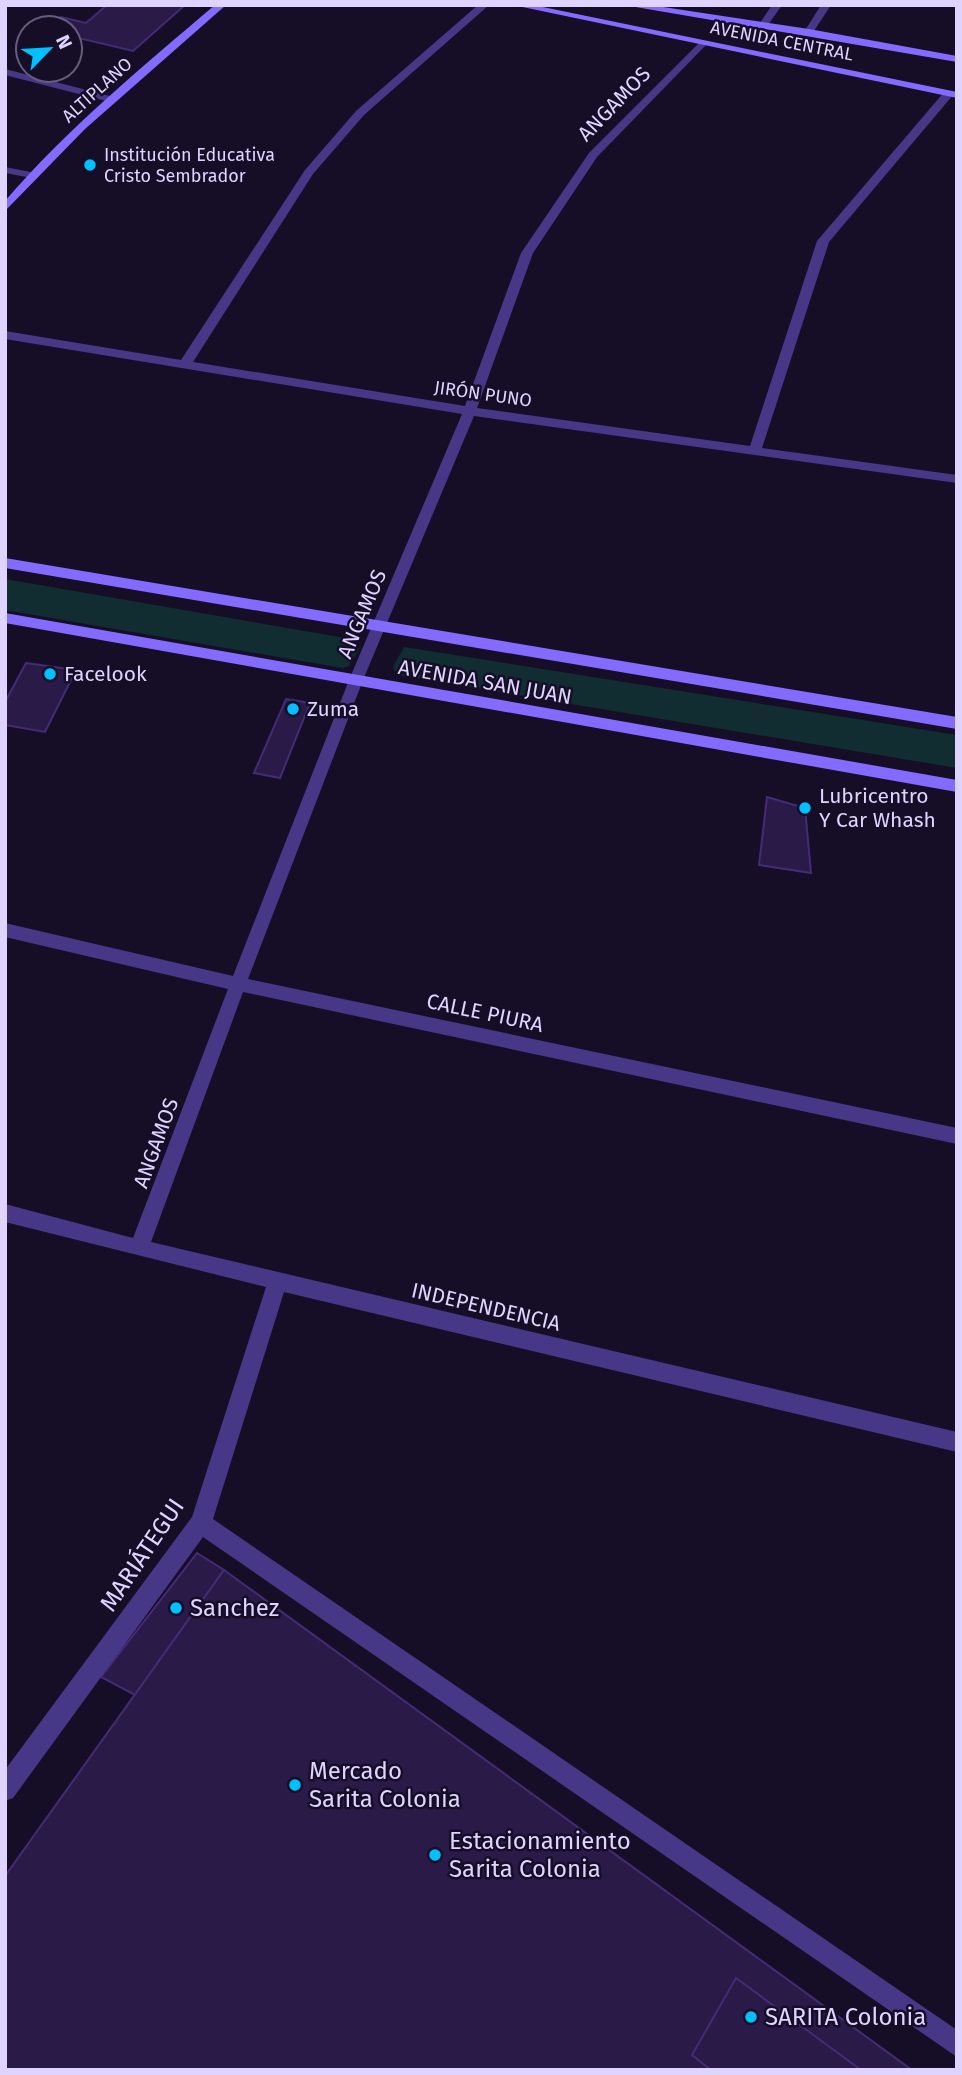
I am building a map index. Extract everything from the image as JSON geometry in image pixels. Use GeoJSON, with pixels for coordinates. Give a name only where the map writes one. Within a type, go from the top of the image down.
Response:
{"type":"FeatureCollection","features":[{"type":"Feature","properties":{"kind":"main road","name":"ALTIPLANO"},"geometry":{"type":"LineString","coordinates":[[5,208],[32,176],[110,99],[221,5]]}},
{"type":"Feature","properties":{"kind":"main road","name":"AVENIDA CENTRAL"},"geometry":{"type":"LineString","coordinates":[[518,5],[953,94]]}},
{"type":"Feature","properties":{"kind":"main road","name":"AVENIDA CENTRAL"},"geometry":{"type":"LineString","coordinates":[[629,5],[809,32],[957,59]]}},
{"type":"Feature","properties":{"kind":"main road","name":"AVENIDA SAN JUAN"},"geometry":{"type":"LineString","coordinates":[[5,563],[957,723]]}},
{"type":"Feature","properties":{"kind":"main road","name":"AVENIDA SAN JUAN"},"geometry":{"type":"LineString","coordinates":[[5,618],[957,786]]}},
{"type":"Feature","properties":{"kind":"street"},"geometry":{"type":"LineString","coordinates":[[185,364],[309,172],[360,113],[484,5]]}},
{"type":"Feature","properties":{"kind":"street"},"geometry":{"type":"LineString","coordinates":[[763,26],[777,5]]}},
{"type":"Feature","properties":{"kind":"street"},"geometry":{"type":"LineString","coordinates":[[809,32],[826,5]]}},
{"type":"Feature","properties":{"kind":"street","name":"ANGAMOS"},"geometry":{"type":"LineString","coordinates":[[139,1248],[356,680],[470,411],[527,253],[593,155],[702,43]]}},
{"type":"Feature","properties":{"kind":"street"},"geometry":{"type":"LineString","coordinates":[[5,72],[110,99]]}},
{"type":"Feature","properties":{"kind":"street"},"geometry":{"type":"LineString","coordinates":[[755,449],[823,241],[953,94]]}},
{"type":"Feature","properties":{"kind":"street"},"geometry":{"type":"LineString","coordinates":[[5,170],[32,176]]}},
{"type":"Feature","properties":{"kind":"street","name":"JIRÓN PUNO"},"geometry":{"type":"LineString","coordinates":[[5,335],[470,411],[957,479]]}},
{"type":"Feature","properties":{"kind":"street","name":"CALLE PIURA"},"geometry":{"type":"LineString","coordinates":[[5,930],[238,984],[957,1136]]}},
{"type":"Feature","properties":{"kind":"street","name":"INDEPENDENCIA"},"geometry":{"type":"LineString","coordinates":[[5,1213],[278,1282],[957,1442]]}},
{"type":"Feature","properties":{"kind":"street","name":"MARIÁTEGUI"},"geometry":{"type":"LineString","coordinates":[[5,1790],[201,1523],[278,1282]]}},
{"type":"Feature","properties":{"kind":"street"},"geometry":{"type":"LineString","coordinates":[[201,1523],[957,2045]]}},
{"type":"Feature","properties":{"kind":"green space"},"geometry":{"type":"Polygon","coordinates":[[[5,579],[351,639],[359,649],[349,666],[342,668],[5,610],[5,579]]]}},
{"type":"Feature","properties":{"kind":"green space"},"geometry":{"type":"Polygon","coordinates":[[[404,647],[957,735],[957,768],[397,675],[393,667],[404,647]]]}},
{"type":"Feature","properties":{"kind":"building"},"geometry":{"type":"Polygon","coordinates":[[[107,5],[185,5],[133,51],[84,39],[86,23],[107,5]]]}},
{"type":"Feature","properties":{"kind":"building"},"geometry":{"type":"Polygon","coordinates":[[[26,663],[76,670],[45,732],[5,725],[5,702],[26,663]]]}},
{"type":"Feature","properties":{"kind":"building"},"geometry":{"type":"Polygon","coordinates":[[[286,699],[310,703],[280,778],[254,773],[286,699]]]}},
{"type":"Feature","properties":{"kind":"building"},"geometry":{"type":"Polygon","coordinates":[[[767,797],[805,808],[811,873],[759,865],[767,797]]]}},
{"type":"Feature","properties":{"kind":"building","name":"Sanchez"},"geometry":{"type":"Polygon","coordinates":[[[197,1553],[224,1570],[135,1695],[101,1677],[197,1553]]]}},
{"type":"Feature","properties":{"kind":"building","name":"Mercado Sarita Colonia"},"geometry":{"type":"Polygon","coordinates":[[[224,1570],[912,2070],[5,2070],[5,1876],[224,1570]]]}},
{"type":"Feature","properties":{"kind":"building","name":"SARITA Colonia"},"geometry":{"type":"Polygon","coordinates":[[[736,1978],[861,2070],[711,2070],[692,2055],[736,1978]]]}},
{"type":"Feature","properties":{"kind":"place","name":"Institución Educativa Cristo Sembrador"},"geometry":{"type":"Point","coordinates":[90,165]}},
{"type":"Feature","properties":{"kind":"place","name":"Facelook"},"geometry":{"type":"Point","coordinates":[50,674]}},
{"type":"Feature","properties":{"kind":"place","name":"Zuma"},"geometry":{"type":"Point","coordinates":[293,709]}},
{"type":"Feature","properties":{"kind":"place","name":"Lubricentro Y Car Whash"},"geometry":{"type":"Point","coordinates":[805,808]}},
{"type":"Feature","properties":{"kind":"place","name":"Sanchez"},"geometry":{"type":"Point","coordinates":[176,1608]}},
{"type":"Feature","properties":{"kind":"place","name":"Mercado Sarita Colonia"},"geometry":{"type":"Point","coordinates":[295,1785]}},
{"type":"Feature","properties":{"kind":"place","name":"Estacionamiento Sarita Colonia"},"geometry":{"type":"Point","coordinates":[435,1855]}},
{"type":"Feature","properties":{"kind":"place","name":"SARITA Colonia"},"geometry":{"type":"Point","coordinates":[751,2017]}}]}
